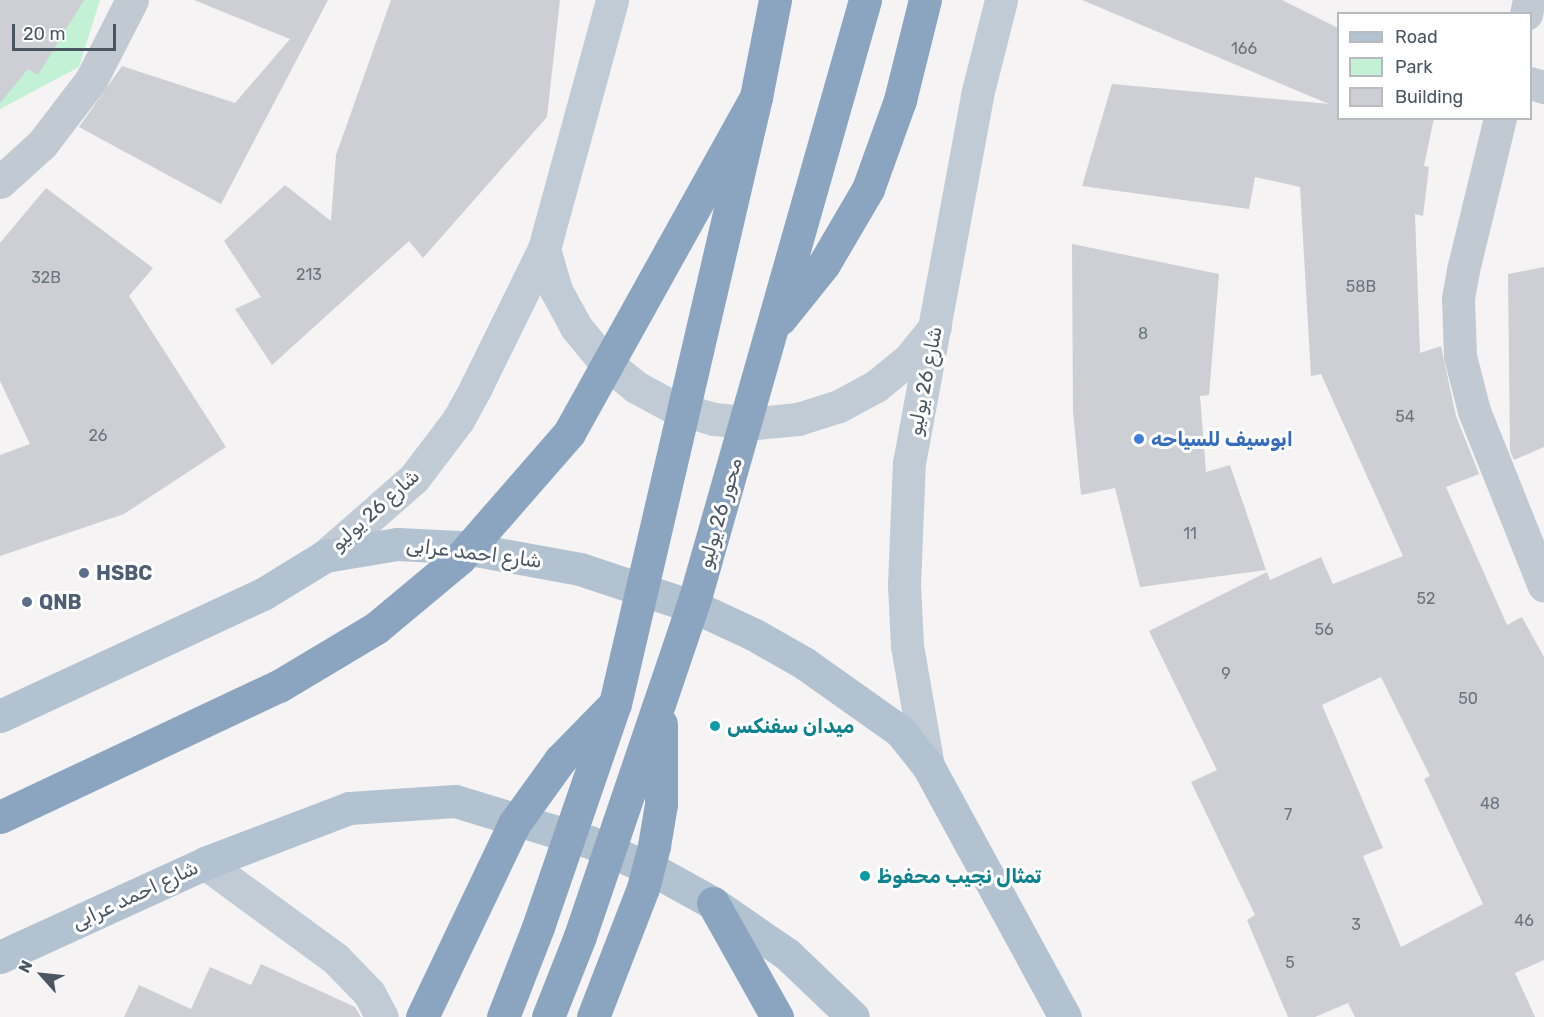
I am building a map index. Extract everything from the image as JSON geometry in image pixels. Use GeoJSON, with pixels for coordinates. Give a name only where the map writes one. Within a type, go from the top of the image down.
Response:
{"type":"FeatureCollection","features":[{"type":"Feature","properties":{"kind":"highway"},"geometry":{"type":"LineString","coordinates":[[502,1017],[538,927],[615,704],[756,97],[775,0]]}},
{"type":"Feature","properties":{"kind":"highway","name":"محور 26 يوليو"},"geometry":{"type":"LineString","coordinates":[[548,1017],[695,598],[865,0]]}},
{"type":"Feature","properties":{"kind":"highway"},"geometry":{"type":"LineString","coordinates":[[773,327],[824,264],[868,189],[900,100],[925,0]]}},
{"type":"Feature","properties":{"kind":"highway"},"geometry":{"type":"LineString","coordinates":[[0,817],[279,686],[376,628],[460,558],[569,433],[756,97]]}},
{"type":"Feature","properties":{"kind":"highway"},"geometry":{"type":"LineString","coordinates":[[422,1017],[514,824],[560,760],[615,704]]}},
{"type":"Feature","properties":{"kind":"highway"},"geometry":{"type":"LineString","coordinates":[[593,1017],[643,888],[654,846],[662,771],[659,706]]}},
{"type":"Feature","properties":{"kind":"highway"},"geometry":{"type":"LineString","coordinates":[[713,903],[777,1017]]}},
{"type":"Feature","properties":{"kind":"main road","name":"شارع 26 يوليو"},"geometry":{"type":"LineString","coordinates":[[325,556],[390,502],[436,451],[476,387],[544,249],[612,0]]}},
{"type":"Feature","properties":{"kind":"main road","name":"شارع 26 يوليو"},"geometry":{"type":"LineString","coordinates":[[928,766],[907,646],[904,524],[909,463],[977,95],[1001,0]]}},
{"type":"Feature","properties":{"kind":"main road"},"geometry":{"type":"LineString","coordinates":[[544,249],[556,290],[576,327],[603,360],[636,387],[673,407],[714,419],[756,423],[798,419],[839,406],[884,379],[909,359],[936,326]]}},
{"type":"Feature","properties":{"kind":"main road","name":"شارع احمد عرابى"},"geometry":{"type":"LineString","coordinates":[[0,716],[263,594],[325,556],[397,544],[459,547],[580,568],[639,586],[697,608],[804,663],[900,731],[928,766],[1065,1017]]}},
{"type":"Feature","properties":{"kind":"main road","name":"شارع احمد عرابى"},"geometry":{"type":"LineString","coordinates":[[0,957],[205,863],[349,808],[455,801],[590,843],[657,872],[713,903],[787,954],[853,1017]]}},
{"type":"Feature","properties":{"kind":"main road"},"geometry":{"type":"LineString","coordinates":[[205,863],[336,959],[369,993],[382,1017]]}},
{"type":"Feature","properties":{"kind":"street"},"geometry":{"type":"LineString","coordinates":[[0,182],[42,144],[91,80],[132,0]]}},
{"type":"Feature","properties":{"kind":"street"},"geometry":{"type":"LineString","coordinates":[[1500,120],[1458,298],[1460,356],[1474,411],[1544,586]]}},
{"type":"Feature","properties":{"kind":"green space"},"geometry":{"type":"Polygon","coordinates":[[[0,0],[100,0],[79,67],[0,109],[0,0]]]}},
{"type":"Feature","properties":{"kind":"building"},"geometry":{"type":"Polygon","coordinates":[[[0,0],[84,0],[38,75],[28,69],[0,103],[0,0]]]}},
{"type":"Feature","properties":{"kind":"building"},"geometry":{"type":"Polygon","coordinates":[[[194,0],[328,0],[221,204],[79,127],[122,66],[235,103],[290,39],[194,0]]]}},
{"type":"Feature","properties":{"kind":"building"},"geometry":{"type":"Polygon","coordinates":[[[391,0],[560,0],[547,117],[423,258],[409,241],[272,365],[235,309],[261,297],[224,241],[285,185],[331,221],[336,155],[391,0]]]}},
{"type":"Feature","properties":{"kind":"building"},"geometry":{"type":"Polygon","coordinates":[[[1082,0],[1282,0],[1337,28],[1337,120],[1434,120],[1424,166],[1429,167],[1423,216],[1415,214],[1420,353],[1441,346],[1456,416],[1479,474],[1446,487],[1507,625],[1522,617],[1544,657],[1544,960],[1515,973],[1535,1017],[1355,1017],[1348,1003],[1315,1017],[1288,1017],[1247,920],[1255,915],[1191,782],[1217,770],[1149,631],[1267,572],[1270,580],[1321,557],[1333,584],[1403,556],[1321,374],[1311,376],[1300,187],[1255,177],[1249,209],[1082,186],[1112,84],[1329,104],[1082,0]],[[1381,677],[1322,705],[1383,848],[1363,856],[1401,947],[1483,904],[1424,779],[1430,776],[1381,677]]]}},
{"type":"Feature","properties":{"kind":"building"},"geometry":{"type":"Polygon","coordinates":[[[46,188],[153,268],[129,296],[226,447],[124,514],[0,556],[0,455],[30,444],[0,381],[0,243],[46,188]]]}},
{"type":"Feature","properties":{"kind":"building"},"geometry":{"type":"Polygon","coordinates":[[[1072,244],[1219,274],[1209,395],[1200,396],[1206,472],[1230,465],[1266,570],[1140,587],[1115,488],[1081,495],[1073,411],[1072,244]]]}},
{"type":"Feature","properties":{"kind":"building"},"geometry":{"type":"Polygon","coordinates":[[[1544,267],[1544,447],[1514,460],[1510,451],[1508,274],[1544,267]]]}},
{"type":"Feature","properties":{"kind":"building"},"geometry":{"type":"Polygon","coordinates":[[[261,964],[355,1007],[361,1017],[124,1017],[139,985],[191,1009],[210,967],[251,985],[261,964]]]}},
{"type":"Feature","properties":{"kind":"place","name":"ابوسيف للسياحه"},"geometry":{"type":"Point","coordinates":[1139,439]}},
{"type":"Feature","properties":{"kind":"place","name":"HSBC"},"geometry":{"type":"Point","coordinates":[84,573]}},
{"type":"Feature","properties":{"kind":"place","name":"QNB"},"geometry":{"type":"Point","coordinates":[27,602]}},
{"type":"Feature","properties":{"kind":"place","name":"ميدان سفنكس"},"geometry":{"type":"Point","coordinates":[715,726]}},
{"type":"Feature","properties":{"kind":"place","name":"تمثال نجيب محفوظ"},"geometry":{"type":"Point","coordinates":[865,876]}}]}
